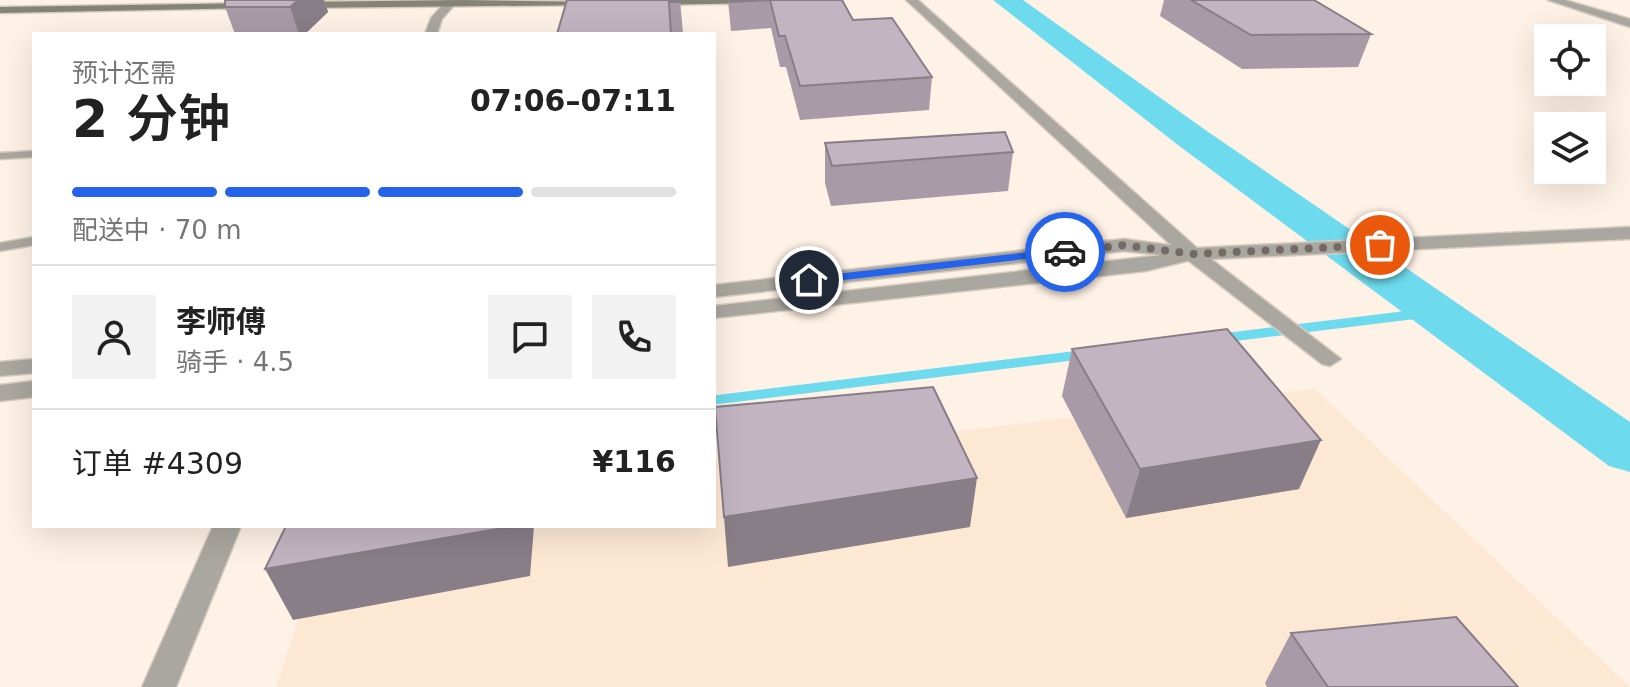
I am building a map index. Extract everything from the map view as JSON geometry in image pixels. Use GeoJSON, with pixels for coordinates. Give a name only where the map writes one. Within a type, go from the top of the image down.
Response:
{"type":"FeatureCollection","features":[{"type":"Feature","properties":{"kind":"main road"},"geometry":{"type":"LineString","coordinates":[[634,2],[765,0]]}},
{"type":"Feature","properties":{"kind":"main road"},"geometry":{"type":"LineString","coordinates":[[280,5],[451,1],[606,3]]}},
{"type":"Feature","properties":{"kind":"main road"},"geometry":{"type":"LineString","coordinates":[[0,10],[265,5]]}},
{"type":"Feature","properties":{"kind":"street"},"geometry":{"type":"LineString","coordinates":[[911,0],[1192,254],[1330,359]]}},
{"type":"Feature","properties":{"kind":"street"},"geometry":{"type":"LineString","coordinates":[[1553,0],[1630,23]]}},
{"type":"Feature","properties":{"kind":"street"},"geometry":{"type":"LineString","coordinates":[[432,32],[437,18],[451,1]]}},
{"type":"Feature","properties":{"kind":"street"},"geometry":{"type":"LineString","coordinates":[[716,291],[1124,245],[1192,254],[1630,233]]}},
{"type":"Feature","properties":{"kind":"street"},"geometry":{"type":"LineString","coordinates":[[716,312],[1146,265],[1192,254]]}},
{"type":"Feature","properties":{"kind":"street"},"geometry":{"type":"LineString","coordinates":[[0,369],[32,366]]}},
{"type":"Feature","properties":{"kind":"street"},"geometry":{"type":"LineString","coordinates":[[0,393],[32,389]]}},
{"type":"Feature","properties":{"kind":"street"},"geometry":{"type":"LineString","coordinates":[[159,687],[226,528]]}},
{"type":"Feature","properties":{"kind":"lane"},"geometry":{"type":"LineString","coordinates":[[0,156],[32,154]]}},
{"type":"Feature","properties":{"kind":"lane"},"geometry":{"type":"LineString","coordinates":[[0,247],[32,241]]}},
{"type":"Feature","properties":{"kind":"shaded area"},"geometry":{"type":"Polygon","coordinates":[[[1315,389],[1630,687],[276,687],[320,554],[351,528],[716,528],[716,460],[1315,389]]]}},
{"type":"Feature","properties":{"kind":"building"},"geometry":{"type":"Polygon","coordinates":[[[225,0],[298,0],[290,7],[225,7],[225,0]]]}},
{"type":"Feature","properties":{"kind":"building"},"geometry":{"type":"Polygon","coordinates":[[[567,0],[680,0],[669,2],[671,32],[558,32],[567,0]]]}},
{"type":"Feature","properties":{"kind":"building"},"geometry":{"type":"Polygon","coordinates":[[[729,0],[770,0],[730,2],[729,0]]]}},
{"type":"Feature","properties":{"kind":"building"},"geometry":{"type":"Polygon","coordinates":[[[770,0],[842,0],[853,20],[892,18],[932,77],[800,86],[785,36],[779,36],[770,0]]]}},
{"type":"Feature","properties":{"kind":"building"},"geometry":{"type":"Polygon","coordinates":[[[1191,0],[1314,0],[1371,34],[1251,35],[1191,0]]]}},
{"type":"Feature","properties":{"kind":"building"},"geometry":{"type":"Polygon","coordinates":[[[1005,132],[1013,152],[832,166],[825,143],[1005,132]]]}},
{"type":"Feature","properties":{"kind":"building"},"geometry":{"type":"Polygon","coordinates":[[[1227,329],[1321,440],[1140,469],[1072,349],[1227,329]]]}},
{"type":"Feature","properties":{"kind":"building"},"geometry":{"type":"Polygon","coordinates":[[[933,387],[977,478],[724,517],[716,407],[933,387]]]}},
{"type":"Feature","properties":{"kind":"building"},"geometry":{"type":"Polygon","coordinates":[[[285,528],[503,528],[265,569],[285,528]]]}},
{"type":"Feature","properties":{"kind":"building"},"geometry":{"type":"Polygon","coordinates":[[[1456,617],[1518,687],[1328,687],[1291,633],[1456,617]]]}},
{"type":"Feature","properties":{"kind":"waterway"},"geometry":{"type":"LineString","coordinates":[[1006,0],[1191,137],[1630,451]]}},
{"type":"Feature","properties":{"kind":"waterway"},"geometry":{"type":"LineString","coordinates":[[1222,338],[1435,312]]}},
{"type":"Feature","properties":{"kind":"waterway"},"geometry":{"type":"LineString","coordinates":[[716,400],[1080,355]]}},
{"type":"Feature","properties":{"kind":"way so far"},"geometry":{"type":"LineString","coordinates":[[1065,252],[1124,245],[1192,254],[1380,245]]}},
{"type":"Feature","properties":{"kind":"route"},"geometry":{"type":"LineString","coordinates":[[809,280],[1065,252]]}}]}
